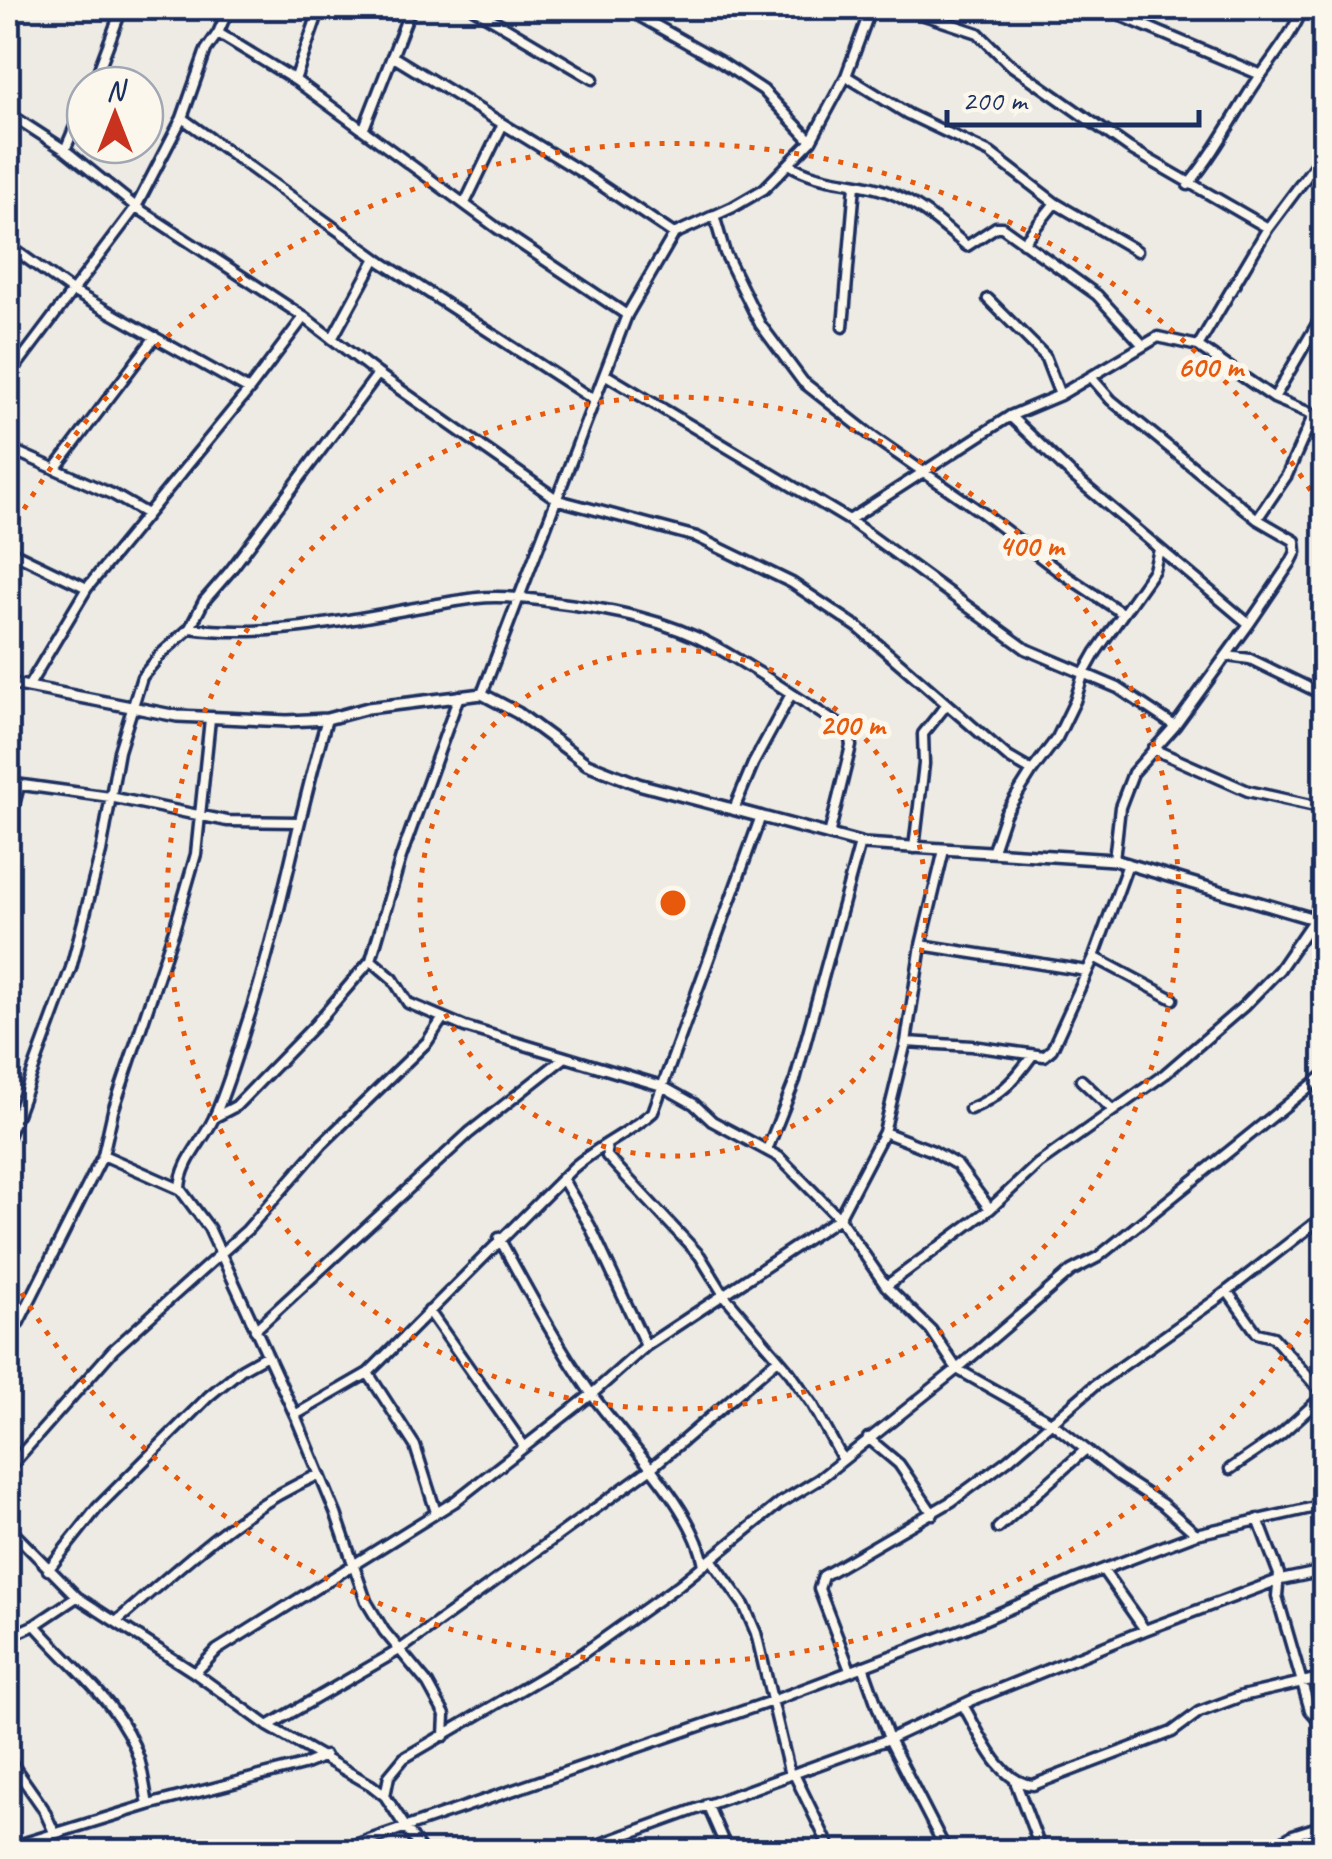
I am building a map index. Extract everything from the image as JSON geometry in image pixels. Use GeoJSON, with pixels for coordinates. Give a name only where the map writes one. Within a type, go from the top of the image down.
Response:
{"type":"FeatureCollection","features":[{"type":"Feature","properties":{"kind":"street"},"geometry":{"type":"LineString","coordinates":[[8,30],[16,8]]}},
{"type":"Feature","properties":{"kind":"street"},"geometry":{"type":"LineString","coordinates":[[101,65],[122,8]]}},
{"type":"Feature","properties":{"kind":"street"},"geometry":{"type":"LineString","coordinates":[[8,377],[11,366],[136,207],[182,118],[206,50],[228,8]]}},
{"type":"Feature","properties":{"kind":"street"},"geometry":{"type":"LineString","coordinates":[[295,80],[320,8]]}},
{"type":"Feature","properties":{"kind":"street"},"geometry":{"type":"LineString","coordinates":[[364,128],[411,8]]}},
{"type":"Feature","properties":{"kind":"street"},"geometry":{"type":"LineString","coordinates":[[472,8],[593,79]]}},
{"type":"Feature","properties":{"kind":"street"},"geometry":{"type":"LineString","coordinates":[[625,8],[763,90],[811,141]]}},
{"type":"Feature","properties":{"kind":"street"},"geometry":{"type":"LineString","coordinates":[[482,694],[627,315],[674,234],[764,189],[811,141],[846,76],[871,8]]}},
{"type":"Feature","properties":{"kind":"street"},"geometry":{"type":"LineString","coordinates":[[903,8],[978,33],[1008,62],[1129,148],[1268,228]]}},
{"type":"Feature","properties":{"kind":"street"},"geometry":{"type":"LineString","coordinates":[[1122,8],[1124,17],[1261,75]]}},
{"type":"Feature","properties":{"kind":"street"},"geometry":{"type":"LineString","coordinates":[[1188,185],[1211,157],[1292,33],[1302,8]]}},
{"type":"Feature","properties":{"kind":"street"},"geometry":{"type":"LineString","coordinates":[[218,33],[295,80],[627,315]]}},
{"type":"Feature","properties":{"kind":"street"},"geometry":{"type":"LineString","coordinates":[[392,56],[674,234]]}},
{"type":"Feature","properties":{"kind":"street"},"geometry":{"type":"LineString","coordinates":[[846,76],[908,114],[990,153],[1055,204],[1137,251]]}},
{"type":"Feature","properties":{"kind":"street"},"geometry":{"type":"LineString","coordinates":[[8,113],[65,150]]}},
{"type":"Feature","properties":{"kind":"street"},"geometry":{"type":"LineString","coordinates":[[182,118],[376,258],[594,400]]}},
{"type":"Feature","properties":{"kind":"street"},"geometry":{"type":"LineString","coordinates":[[465,204],[504,124]]}},
{"type":"Feature","properties":{"kind":"street"},"geometry":{"type":"LineString","coordinates":[[1198,346],[1268,228],[1324,153]]}},
{"type":"Feature","properties":{"kind":"street"},"geometry":{"type":"LineString","coordinates":[[788,164],[805,174],[887,191],[934,218],[967,246],[999,227],[1097,295],[1142,344]]}},
{"type":"Feature","properties":{"kind":"street"},"geometry":{"type":"LineString","coordinates":[[84,165],[136,207],[304,317],[558,500],[697,537],[792,583],[859,628],[1008,757],[1032,772]]}},
{"type":"Feature","properties":{"kind":"street"},"geometry":{"type":"LineString","coordinates":[[843,327],[855,185]]}},
{"type":"Feature","properties":{"kind":"street"},"geometry":{"type":"LineString","coordinates":[[1023,243],[1055,204]]}},
{"type":"Feature","properties":{"kind":"street"},"geometry":{"type":"LineString","coordinates":[[714,216],[725,253],[760,324],[784,360],[831,406],[1056,570],[1122,613]]}},
{"type":"Feature","properties":{"kind":"street"},"geometry":{"type":"LineString","coordinates":[[8,245],[72,290],[249,390]]}},
{"type":"Feature","properties":{"kind":"street"},"geometry":{"type":"LineString","coordinates":[[332,338],[376,258]]}},
{"type":"Feature","properties":{"kind":"street"},"geometry":{"type":"LineString","coordinates":[[988,299],[1045,356],[1060,395]]}},
{"type":"Feature","properties":{"kind":"street"},"geometry":{"type":"LineString","coordinates":[[1274,398],[1324,312]]}},
{"type":"Feature","properties":{"kind":"street"},"geometry":{"type":"LineString","coordinates":[[28,687],[86,588],[304,317]]}},
{"type":"Feature","properties":{"kind":"street"},"geometry":{"type":"LineString","coordinates":[[54,469],[155,337]]}},
{"type":"Feature","properties":{"kind":"street"},"geometry":{"type":"LineString","coordinates":[[849,520],[1010,416],[1060,395],[1158,337],[1198,346],[1274,398],[1324,419]]}},
{"type":"Feature","properties":{"kind":"street"},"geometry":{"type":"LineString","coordinates":[[8,1136],[12,1116],[70,968],[142,677],[190,628],[204,601],[378,374]]}},
{"type":"Feature","properties":{"kind":"street"},"geometry":{"type":"LineString","coordinates":[[606,375],[849,520],[1026,649],[1118,688],[1175,726]]}},
{"type":"Feature","properties":{"kind":"street"},"geometry":{"type":"LineString","coordinates":[[1091,378],[1112,400],[1258,519],[1292,538],[1296,552],[1175,726],[1133,773],[1120,807],[1114,860]]}},
{"type":"Feature","properties":{"kind":"street"},"geometry":{"type":"LineString","coordinates":[[1258,519],[1287,474],[1314,414]]}},
{"type":"Feature","properties":{"kind":"street"},"geometry":{"type":"LineString","coordinates":[[1010,416],[1072,475],[1249,624]]}},
{"type":"Feature","properties":{"kind":"street"},"geometry":{"type":"LineString","coordinates":[[8,448],[114,495],[146,514]]}},
{"type":"Feature","properties":{"kind":"street"},"geometry":{"type":"LineString","coordinates":[[8,550],[86,588]]}},
{"type":"Feature","properties":{"kind":"street"},"geometry":{"type":"LineString","coordinates":[[993,850],[1005,814],[1057,738],[1076,701],[1082,675],[1154,570],[1160,550]]}},
{"type":"Feature","properties":{"kind":"street"},"geometry":{"type":"LineString","coordinates":[[190,628],[284,628],[481,598],[519,598],[616,610],[662,624],[713,646],[852,734],[829,835]]}},
{"type":"Feature","properties":{"kind":"street"},"geometry":{"type":"LineString","coordinates":[[1226,656],[1250,660],[1324,695]]}},
{"type":"Feature","properties":{"kind":"street"},"geometry":{"type":"LineString","coordinates":[[8,683],[210,719],[326,720],[368,708],[482,694],[518,713],[587,764],[610,775],[829,835],[860,843],[914,848],[1114,860],[1320,921]]}},
{"type":"Feature","properties":{"kind":"street"},"geometry":{"type":"LineString","coordinates":[[215,1117],[236,1106],[371,960],[406,842],[459,696]]}},
{"type":"Feature","properties":{"kind":"street"},"geometry":{"type":"LineString","coordinates":[[734,809],[790,696]]}},
{"type":"Feature","properties":{"kind":"street"},"geometry":{"type":"LineString","coordinates":[[914,848],[924,764],[923,734],[947,704]]}},
{"type":"Feature","properties":{"kind":"street"},"geometry":{"type":"LineString","coordinates":[[8,1334],[28,1306],[103,1155],[113,1110],[187,889],[200,816],[210,719]]}},
{"type":"Feature","properties":{"kind":"street"},"geometry":{"type":"LineString","coordinates":[[326,720],[254,1002],[215,1117],[185,1166],[180,1188],[209,1228],[295,1415],[375,1618],[428,1684],[444,1715],[444,1736]]}},
{"type":"Feature","properties":{"kind":"street"},"geometry":{"type":"LineString","coordinates":[[1153,750],[1248,791],[1324,808]]}},
{"type":"Feature","properties":{"kind":"street"},"geometry":{"type":"LineString","coordinates":[[8,783],[110,796],[200,816],[256,823],[298,822]]}},
{"type":"Feature","properties":{"kind":"street"},"geometry":{"type":"LineString","coordinates":[[8,827],[19,786]]}},
{"type":"Feature","properties":{"kind":"street"},"geometry":{"type":"LineString","coordinates":[[295,1415],[368,1372],[562,1178],[653,1112],[760,816]]}},
{"type":"Feature","properties":{"kind":"street"},"geometry":{"type":"LineString","coordinates":[[768,1150],[795,1080],[860,843]]}},
{"type":"Feature","properties":{"kind":"street"},"geometry":{"type":"LineString","coordinates":[[195,1673],[217,1650],[436,1512],[592,1394],[646,1346],[839,1218],[884,1132],[944,850]]}},
{"type":"Feature","properties":{"kind":"street"},"geometry":{"type":"LineString","coordinates":[[906,1042],[1044,1056],[1052,1049],[1094,956],[1128,864]]}},
{"type":"Feature","properties":{"kind":"street"},"geometry":{"type":"LineString","coordinates":[[886,1286],[990,1209],[1038,1164],[1164,1074],[1244,1006],[1320,921],[1324,885]]}},
{"type":"Feature","properties":{"kind":"street"},"geometry":{"type":"LineString","coordinates":[[921,945],[1087,970]]}},
{"type":"Feature","properties":{"kind":"street"},"geometry":{"type":"LineString","coordinates":[[1094,956],[1174,999]]}},
{"type":"Feature","properties":{"kind":"street"},"geometry":{"type":"LineString","coordinates":[[371,960],[393,979],[408,1003],[564,1058],[662,1086],[694,1104],[712,1121],[768,1150],[794,1169],[839,1218],[886,1286],[932,1330],[957,1369],[1051,1422],[1196,1534]]}},
{"type":"Feature","properties":{"kind":"street"},"geometry":{"type":"LineString","coordinates":[[8,1468],[113,1350],[246,1230],[322,1144],[406,1064],[443,1018]]}},
{"type":"Feature","properties":{"kind":"street"},"geometry":{"type":"LineString","coordinates":[[970,1110],[992,1100],[1013,1082],[1032,1056]]}},
{"type":"Feature","properties":{"kind":"street"},"geometry":{"type":"LineString","coordinates":[[255,1330],[470,1132],[564,1058]]}},
{"type":"Feature","properties":{"kind":"street"},"geometry":{"type":"LineString","coordinates":[[384,1796],[389,1776],[404,1758],[582,1654],[708,1562],[780,1503],[818,1480],[1071,1271],[1098,1257],[1324,1075]]}},
{"type":"Feature","properties":{"kind":"street"},"geometry":{"type":"LineString","coordinates":[[1081,1080],[1114,1110]]}},
{"type":"Feature","properties":{"kind":"street"},"geometry":{"type":"LineString","coordinates":[[884,1132],[957,1164],[990,1209]]}},
{"type":"Feature","properties":{"kind":"street"},"geometry":{"type":"LineString","coordinates":[[606,1145],[607,1156],[700,1256],[724,1295],[813,1405],[842,1458]]}},
{"type":"Feature","properties":{"kind":"street"},"geometry":{"type":"LineString","coordinates":[[103,1155],[180,1188]]}},
{"type":"Feature","properties":{"kind":"street"},"geometry":{"type":"LineString","coordinates":[[562,1178],[590,1226],[646,1346]]}},
{"type":"Feature","properties":{"kind":"street"},"geometry":{"type":"LineString","coordinates":[[850,1670],[822,1599],[820,1580],[933,1514],[1008,1460],[1094,1386],[1324,1216]]}},
{"type":"Feature","properties":{"kind":"street"},"geometry":{"type":"LineString","coordinates":[[500,1238],[544,1320],[592,1394],[650,1469],[697,1538],[708,1562],[744,1605],[756,1633],[792,1774],[832,1852]]}},
{"type":"Feature","properties":{"kind":"street"},"geometry":{"type":"LineString","coordinates":[[1227,1291],[1257,1333],[1274,1336],[1324,1395],[1280,1434],[1230,1469]]}},
{"type":"Feature","properties":{"kind":"street"},"geometry":{"type":"LineString","coordinates":[[429,1311],[524,1446]]}},
{"type":"Feature","properties":{"kind":"street"},"geometry":{"type":"LineString","coordinates":[[48,1570],[98,1507],[209,1396],[266,1355]]}},
{"type":"Feature","properties":{"kind":"street"},"geometry":{"type":"LineString","coordinates":[[268,1726],[401,1648],[650,1469],[778,1360]]}},
{"type":"Feature","properties":{"kind":"street"},"geometry":{"type":"LineString","coordinates":[[368,1372],[414,1446],[436,1512]]}},
{"type":"Feature","properties":{"kind":"street"},"geometry":{"type":"LineString","coordinates":[[868,1438],[899,1464],[933,1514]]}},
{"type":"Feature","properties":{"kind":"street"},"geometry":{"type":"LineString","coordinates":[[998,1528],[1085,1450]]}},
{"type":"Feature","properties":{"kind":"street"},"geometry":{"type":"LineString","coordinates":[[117,1621],[237,1520],[276,1493],[318,1475]]}},
{"type":"Feature","properties":{"kind":"street"},"geometry":{"type":"LineString","coordinates":[[334,1852],[772,1701],[1196,1534],[1324,1505]]}},
{"type":"Feature","properties":{"kind":"street"},"geometry":{"type":"LineString","coordinates":[[1258,1519],[1279,1574],[1277,1596],[1310,1710],[1324,1726]]}},
{"type":"Feature","properties":{"kind":"street"},"geometry":{"type":"LineString","coordinates":[[8,1526],[77,1597],[195,1673],[268,1726],[370,1784],[384,1796],[422,1852]]}},
{"type":"Feature","properties":{"kind":"street"},"geometry":{"type":"LineString","coordinates":[[1103,1570],[1145,1630]]}},
{"type":"Feature","properties":{"kind":"street"},"geometry":{"type":"LineString","coordinates":[[578,1852],[889,1740],[962,1705],[1145,1630],[1276,1582],[1324,1571]]}},
{"type":"Feature","properties":{"kind":"street"},"geometry":{"type":"LineString","coordinates":[[8,1637],[77,1597]]}},
{"type":"Feature","properties":{"kind":"street"},"geometry":{"type":"LineString","coordinates":[[35,1624],[94,1685],[115,1715],[138,1756],[148,1804]]}},
{"type":"Feature","properties":{"kind":"street"},"geometry":{"type":"LineString","coordinates":[[863,1666],[889,1740],[947,1852]]}},
{"type":"Feature","properties":{"kind":"street"},"geometry":{"type":"LineString","coordinates":[[962,1705],[1003,1770],[1024,1785],[1044,1782],[1172,1732],[1191,1717],[1242,1696],[1324,1678]]}},
{"type":"Feature","properties":{"kind":"street"},"geometry":{"type":"LineString","coordinates":[[300,1744],[303,1765]]}},
{"type":"Feature","properties":{"kind":"street"},"geometry":{"type":"LineString","coordinates":[[8,1848],[148,1804],[326,1756]]}},
{"type":"Feature","properties":{"kind":"street"},"geometry":{"type":"LineString","coordinates":[[8,1758],[43,1808],[54,1832]]}},
{"type":"Feature","properties":{"kind":"street"},"geometry":{"type":"LineString","coordinates":[[370,1784],[389,1776]]}},
{"type":"Feature","properties":{"kind":"street"},"geometry":{"type":"LineString","coordinates":[[1015,1781],[1038,1842]]}},
{"type":"Feature","properties":{"kind":"street"},"geometry":{"type":"LineString","coordinates":[[706,1804],[728,1852]]}},
{"type":"Feature","properties":{"kind":"street"},"geometry":{"type":"LineString","coordinates":[[1266,1852],[1294,1834],[1324,1825]]}}]}
